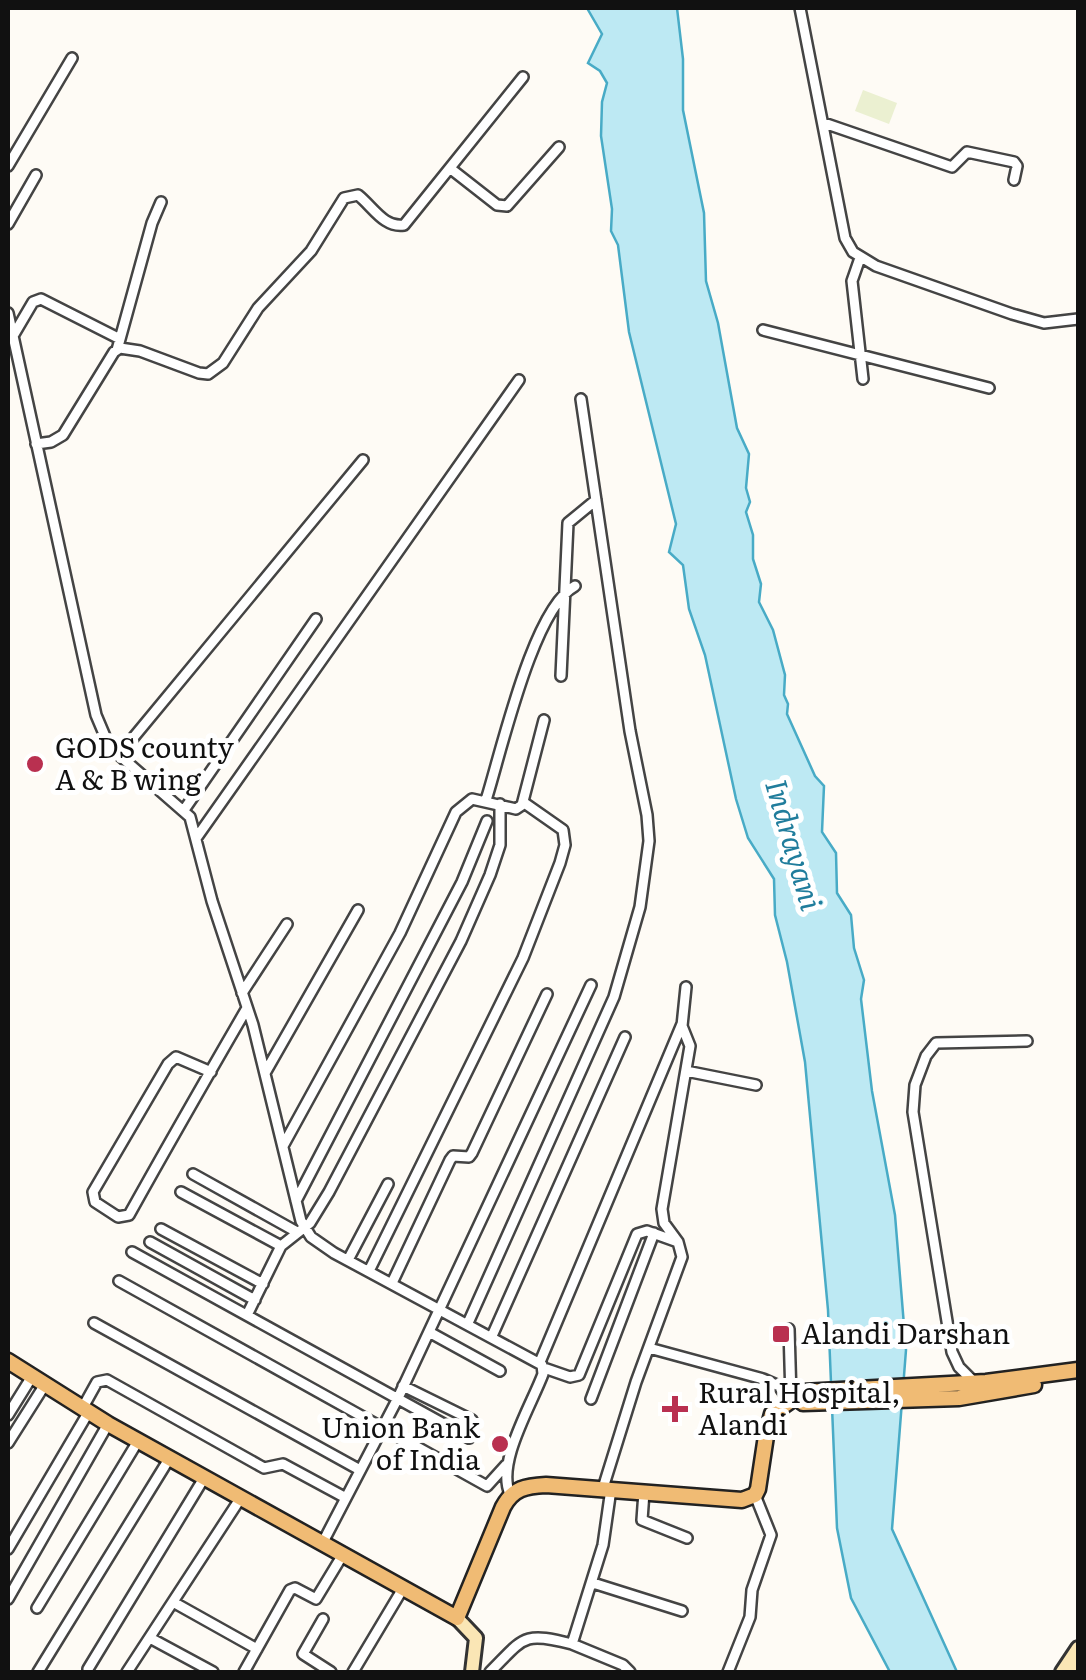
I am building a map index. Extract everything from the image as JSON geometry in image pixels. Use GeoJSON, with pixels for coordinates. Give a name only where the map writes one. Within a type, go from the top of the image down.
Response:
{"type":"FeatureCollection","features":[{"type":"Feature","properties":{"kind":"main road"},"geometry":{"type":"LineString","coordinates":[[8,1362],[85,1411],[457,1618],[476,1638],[472,1672]]}},
{"type":"Feature","properties":{"kind":"main road"},"geometry":{"type":"LineString","coordinates":[[958,1390],[975,1383],[1010,1384],[1078,1370]]}},
{"type":"Feature","properties":{"kind":"main road"},"geometry":{"type":"LineString","coordinates":[[457,1618],[510,1494],[531,1486],[607,1488],[742,1500],[755,1496],[772,1414],[801,1399],[1078,1378]]}},
{"type":"Feature","properties":{"kind":"main road"},"geometry":{"type":"LineString","coordinates":[[1062,1672],[1078,1648]]}},
{"type":"Feature","properties":{"kind":"main road"},"geometry":{"type":"LineString","coordinates":[[1073,1672],[1078,1664]]}},
{"type":"Feature","properties":{"kind":"street"},"geometry":{"type":"LineString","coordinates":[[800,8],[845,238],[860,258],[1028,319],[1056,323],[1078,319]]}},
{"type":"Feature","properties":{"kind":"street"},"geometry":{"type":"LineString","coordinates":[[8,166],[72,58]]}},
{"type":"Feature","properties":{"kind":"street"},"geometry":{"type":"LineString","coordinates":[[13,336],[34,302],[41,298],[119,344],[199,374],[214,371],[258,308],[311,251],[344,198],[358,194],[385,221],[400,226],[409,220],[523,77]]}},
{"type":"Feature","properties":{"kind":"street"},"geometry":{"type":"LineString","coordinates":[[824,123],[952,167],[968,152],[1014,162],[1014,180]]}},
{"type":"Feature","properties":{"kind":"street"},"geometry":{"type":"LineString","coordinates":[[451,169],[497,205],[506,206],[559,147]]}},
{"type":"Feature","properties":{"kind":"street"},"geometry":{"type":"LineString","coordinates":[[8,224],[36,175]]}},
{"type":"Feature","properties":{"kind":"street"},"geometry":{"type":"LineString","coordinates":[[36,444],[63,435],[119,344],[154,214],[161,202]]}},
{"type":"Feature","properties":{"kind":"street"},"geometry":{"type":"LineString","coordinates":[[860,258],[852,282],[863,379]]}},
{"type":"Feature","properties":{"kind":"street"},"geometry":{"type":"LineString","coordinates":[[8,312],[96,716],[119,756],[190,817],[265,1072],[300,1230]]}},
{"type":"Feature","properties":{"kind":"street"},"geometry":{"type":"LineString","coordinates":[[764,330],[990,388]]}},
{"type":"Feature","properties":{"kind":"street"},"geometry":{"type":"LineString","coordinates":[[196,838],[519,380]]}},
{"type":"Feature","properties":{"kind":"street"},"geometry":{"type":"LineString","coordinates":[[468,1324],[622,977],[640,907],[649,841],[648,814],[630,731],[581,399]]}},
{"type":"Feature","properties":{"kind":"street"},"geometry":{"type":"LineString","coordinates":[[119,756],[362,460]]}},
{"type":"Feature","properties":{"kind":"street"},"geometry":{"type":"LineString","coordinates":[[561,676],[568,523],[596,500]]}},
{"type":"Feature","properties":{"kind":"street"},"geometry":{"type":"LineString","coordinates":[[486,800],[536,641],[549,613],[563,594],[575,586]]}},
{"type":"Feature","properties":{"kind":"street"},"geometry":{"type":"LineString","coordinates":[[184,810],[316,618]]}},
{"type":"Feature","properties":{"kind":"street"},"geometry":{"type":"LineString","coordinates":[[283,1146],[400,933],[456,812],[466,801],[486,800],[516,809],[523,802],[544,720]]}},
{"type":"Feature","properties":{"kind":"street"},"geometry":{"type":"LineString","coordinates":[[369,1271],[523,958],[560,864],[566,845],[563,830],[523,802]]}},
{"type":"Feature","properties":{"kind":"street"},"geometry":{"type":"LineString","coordinates":[[247,1315],[282,1246],[316,1215],[461,942],[496,861],[500,804]]}},
{"type":"Feature","properties":{"kind":"street"},"geometry":{"type":"LineString","coordinates":[[296,1202],[462,882],[487,822]]}},
{"type":"Feature","properties":{"kind":"street"},"geometry":{"type":"LineString","coordinates":[[265,1072],[358,910]]}},
{"type":"Feature","properties":{"kind":"street"},"geometry":{"type":"LineString","coordinates":[[242,993],[287,924]]}},
{"type":"Feature","properties":{"kind":"street"},"geometry":{"type":"LineString","coordinates":[[322,1544],[398,1398],[591,985]]}},
{"type":"Feature","properties":{"kind":"street"},"geometry":{"type":"LineString","coordinates":[[510,1494],[505,1482],[506,1465],[542,1365],[682,1023],[686,987]]}},
{"type":"Feature","properties":{"kind":"street"},"geometry":{"type":"LineString","coordinates":[[392,1283],[450,1160],[472,1153],[547,994]]}},
{"type":"Feature","properties":{"kind":"street"},"geometry":{"type":"LineString","coordinates":[[211,1072],[176,1057],[168,1064],[92,1192],[95,1202],[118,1216],[129,1215],[211,1072],[247,1008]]}},
{"type":"Feature","properties":{"kind":"street"},"geometry":{"type":"LineString","coordinates":[[572,1644],[602,1546],[607,1488],[648,1348],[682,1257],[678,1242],[664,1223],[662,1209],[690,1046],[682,1023]]}},
{"type":"Feature","properties":{"kind":"street"},"geometry":{"type":"LineString","coordinates":[[492,1336],[624,1038]]}},
{"type":"Feature","properties":{"kind":"street"},"geometry":{"type":"LineString","coordinates":[[975,1383],[959,1367],[952,1352],[915,1134],[915,1086],[926,1056],[936,1043],[1027,1042]]}},
{"type":"Feature","properties":{"kind":"street"},"geometry":{"type":"LineString","coordinates":[[686,1071],[756,1085]]}},
{"type":"Feature","properties":{"kind":"street"},"geometry":{"type":"LineString","coordinates":[[193,1174],[542,1365],[570,1376],[579,1375],[637,1234],[643,1230],[678,1242]]}},
{"type":"Feature","properties":{"kind":"street"},"geometry":{"type":"LineString","coordinates":[[348,1260],[388,1184]]}},
{"type":"Feature","properties":{"kind":"street"},"geometry":{"type":"LineString","coordinates":[[181,1192],[282,1246]]}},
{"type":"Feature","properties":{"kind":"street"},"geometry":{"type":"LineString","coordinates":[[161,1229],[263,1284]]}},
{"type":"Feature","properties":{"kind":"street"},"geometry":{"type":"LineString","coordinates":[[590,1399],[654,1233]]}},
{"type":"Feature","properties":{"kind":"street"},"geometry":{"type":"LineString","coordinates":[[150,1242],[255,1300]]}},
{"type":"Feature","properties":{"kind":"street"},"geometry":{"type":"LineString","coordinates":[[132,1252],[469,1438]]}},
{"type":"Feature","properties":{"kind":"street"},"geometry":{"type":"LineString","coordinates":[[119,1281],[487,1486],[506,1465]]}},
{"type":"Feature","properties":{"kind":"street"},"geometry":{"type":"LineString","coordinates":[[94,1323],[360,1470]]}},
{"type":"Feature","properties":{"kind":"street"},"geometry":{"type":"LineString","coordinates":[[788,1329],[801,1399]]}},
{"type":"Feature","properties":{"kind":"street"},"geometry":{"type":"LineString","coordinates":[[429,1332],[500,1371]]}},
{"type":"Feature","properties":{"kind":"street"},"geometry":{"type":"LineString","coordinates":[[648,1348],[763,1379],[801,1399]]}},
{"type":"Feature","properties":{"kind":"street"},"geometry":{"type":"LineString","coordinates":[[8,1550],[100,1380],[107,1380],[264,1468],[284,1464],[346,1498]]}},
{"type":"Feature","properties":{"kind":"street"},"geometry":{"type":"LineString","coordinates":[[8,1415],[38,1382]]}},
{"type":"Feature","properties":{"kind":"street"},"geometry":{"type":"LineString","coordinates":[[8,1442],[38,1382]]}},
{"type":"Feature","properties":{"kind":"street"},"geometry":{"type":"LineString","coordinates":[[403,1386],[472,1420]]}},
{"type":"Feature","properties":{"kind":"street"},"geometry":{"type":"LineString","coordinates":[[8,1599],[108,1424]]}},
{"type":"Feature","properties":{"kind":"street"},"geometry":{"type":"LineString","coordinates":[[37,1608],[138,1441]]}},
{"type":"Feature","properties":{"kind":"street"},"geometry":{"type":"LineString","coordinates":[[38,1672],[170,1458]]}},
{"type":"Feature","properties":{"kind":"street"},"geometry":{"type":"LineString","coordinates":[[88,1669],[204,1478]]}},
{"type":"Feature","properties":{"kind":"street"},"geometry":{"type":"LineString","coordinates":[[644,1492],[642,1520],[687,1538]]}},
{"type":"Feature","properties":{"kind":"street"},"geometry":{"type":"LineString","coordinates":[[728,1672],[750,1617],[752,1590],[771,1535],[755,1496]]}},
{"type":"Feature","properties":{"kind":"street"},"geometry":{"type":"LineString","coordinates":[[128,1672],[240,1498]]}},
{"type":"Feature","properties":{"kind":"street"},"geometry":{"type":"LineString","coordinates":[[244,1672],[290,1590],[316,1599],[342,1556]]}},
{"type":"Feature","properties":{"kind":"street"},"geometry":{"type":"LineString","coordinates":[[592,1583],[682,1611]]}},
{"type":"Feature","properties":{"kind":"street"},"geometry":{"type":"LineString","coordinates":[[353,1672],[402,1590]]}},
{"type":"Feature","properties":{"kind":"street"},"geometry":{"type":"LineString","coordinates":[[173,1602],[257,1649]]}},
{"type":"Feature","properties":{"kind":"street"},"geometry":{"type":"LineString","coordinates":[[323,1619],[302,1654],[331,1672]]}},
{"type":"Feature","properties":{"kind":"street"},"geometry":{"type":"LineString","coordinates":[[490,1672],[526,1639],[540,1636],[572,1644],[624,1665],[630,1672]]}},
{"type":"Feature","properties":{"kind":"street"},"geometry":{"type":"LineString","coordinates":[[150,1638],[213,1672]]}},
{"type":"Feature","properties":{"kind":"green space"},"geometry":{"type":"Polygon","coordinates":[[[863,90],[897,103],[889,124],[855,111],[863,90]]]}},
{"type":"Feature","properties":{"kind":"water","name":"Indrayani"},"geometry":{"type":"Polygon","coordinates":[[[587,8],[677,8],[683,110],[704,213],[706,281],[718,323],[737,428],[749,454],[746,488],[750,502],[746,512],[761,584],[759,602],[773,630],[785,675],[787,714],[815,776],[824,786],[822,832],[836,853],[837,893],[851,915],[854,948],[864,980],[861,999],[872,1091],[895,1215],[906,1350],[892,1529],[957,1672],[890,1672],[851,1598],[837,1528],[828,1310],[805,1062],[775,915],[774,879],[748,838],[705,655],[689,609],[683,565],[669,552],[676,524],[629,332],[618,245],[611,231],[612,209],[601,136],[607,83],[600,71],[588,63],[602,34],[587,8]]]}},
{"type":"Feature","properties":{"kind":"place","name":"GODS county A & B wing"},"geometry":{"type":"Point","coordinates":[35,764]}},
{"type":"Feature","properties":{"kind":"place","name":"Alandi Darshan"},"geometry":{"type":"Point","coordinates":[781,1334]}},
{"type":"Feature","properties":{"kind":"place","name":"Rural Hospital, Alandi"},"geometry":{"type":"Point","coordinates":[675,1409]}},
{"type":"Feature","properties":{"kind":"place","name":"Union Bank of India"},"geometry":{"type":"Point","coordinates":[500,1444]}}]}
